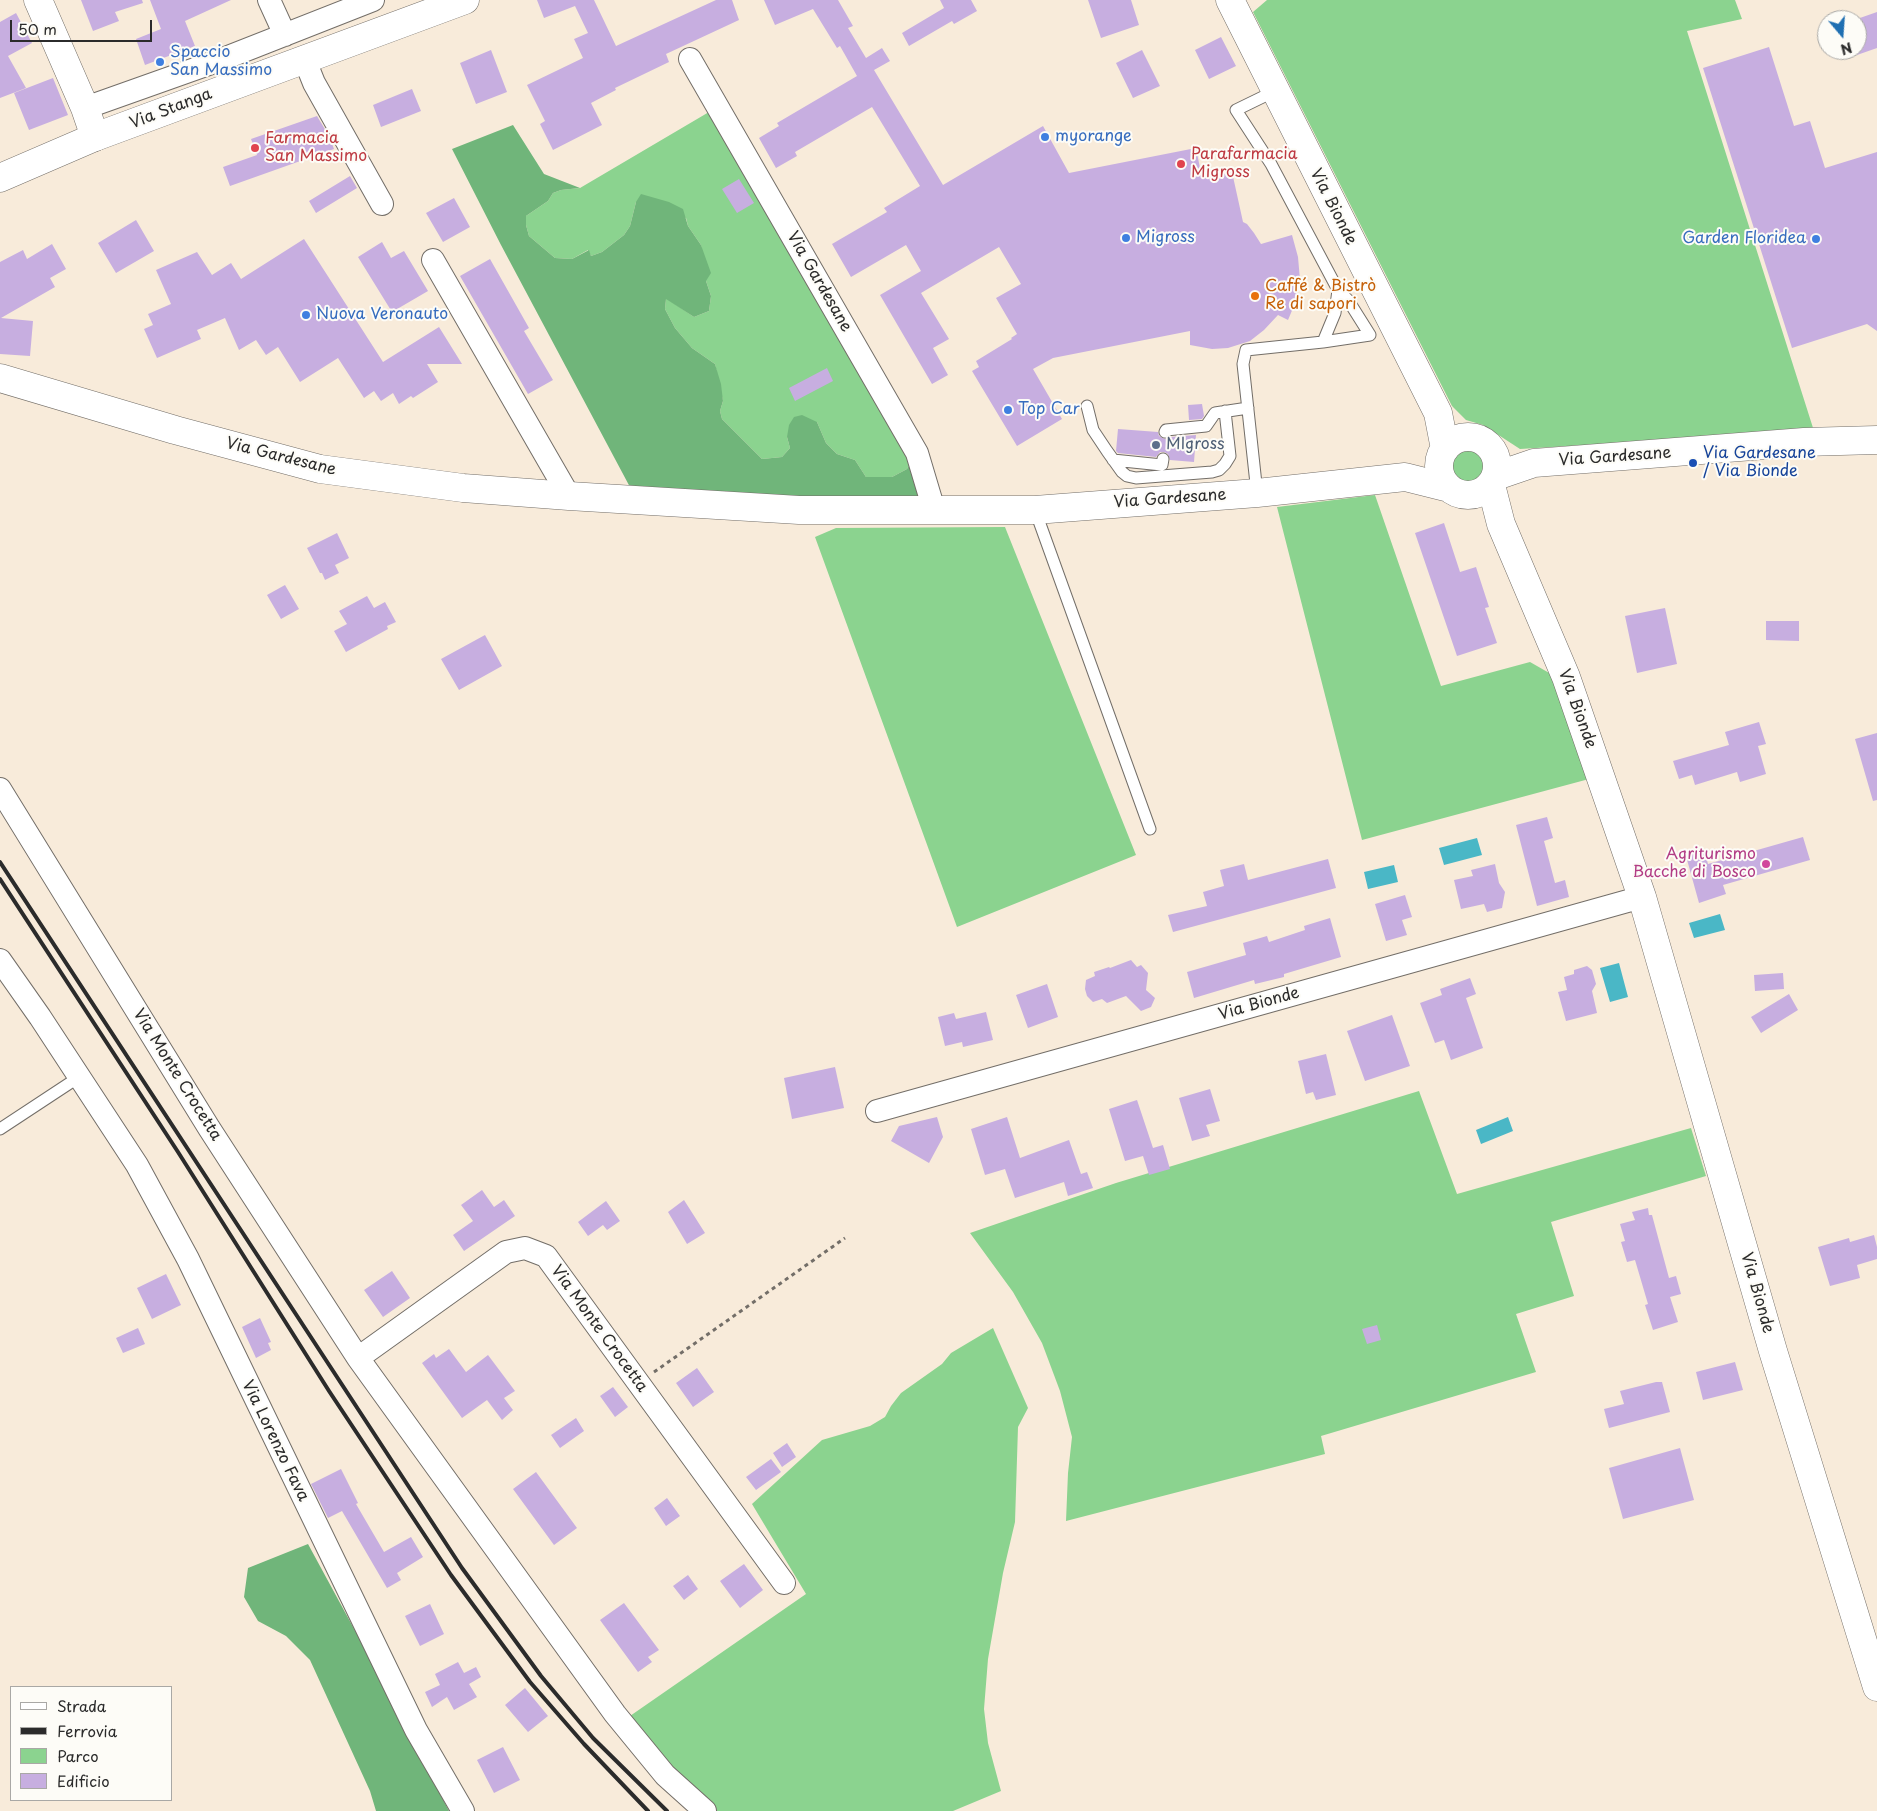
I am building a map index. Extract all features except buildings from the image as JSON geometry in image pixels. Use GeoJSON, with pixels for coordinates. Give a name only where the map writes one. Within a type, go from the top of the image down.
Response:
{"type":"FeatureCollection","features":[{"type":"Feature","properties":{"kind":"main road"},"geometry":{"type":"LineString","coordinates":[[38,0],[85,108],[95,138]]}},
{"type":"Feature","properties":{"kind":"main road","name":"Via Stanga"},"geometry":{"type":"LineString","coordinates":[[95,138],[304,58],[465,0]]}},
{"type":"Feature","properties":{"kind":"main road","name":"Via Bionde"},"geometry":{"type":"LineString","coordinates":[[1230,0],[1438,413],[1450,449],[1478,438],[1488,445],[1481,480],[1566,677],[1642,897],[1774,1351],[1877,1687]]}},
{"type":"Feature","properties":{"kind":"main road"},"geometry":{"type":"LineString","coordinates":[[0,162],[95,138]]}},
{"type":"Feature","properties":{"kind":"main road"},"geometry":{"type":"LineString","coordinates":[[0,178],[95,138]]}},
{"type":"Feature","properties":{"kind":"main road","name":"Via Gardesane"},"geometry":{"type":"LineString","coordinates":[[0,378],[175,430],[320,469],[464,488],[799,510],[1035,510],[1257,493],[1405,478],[1481,480],[1534,463],[1804,442],[1877,440]]}},
{"type":"Feature","properties":{"kind":"main road"},"geometry":{"type":"LineString","coordinates":[[1450,449],[1439,472],[1444,482],[1481,480]]}},
{"type":"Feature","properties":{"kind":"main road","name":"Via Gardesane"},"geometry":{"type":"LineString","coordinates":[[1405,478],[1450,449]]}},
{"type":"Feature","properties":{"kind":"street"},"geometry":{"type":"LineString","coordinates":[[269,0],[285,35]]}},
{"type":"Feature","properties":{"kind":"street","name":"Via Stanga"},"geometry":{"type":"LineString","coordinates":[[85,108],[285,35],[373,0]]}},
{"type":"Feature","properties":{"kind":"street"},"geometry":{"type":"LineString","coordinates":[[304,58],[314,83],[382,204]]}},
{"type":"Feature","properties":{"kind":"street","name":"Via Gardesane"},"geometry":{"type":"LineString","coordinates":[[690,59],[917,453],[934,510]]}},
{"type":"Feature","properties":{"kind":"street"},"geometry":{"type":"LineString","coordinates":[[433,260],[569,496]]}},
{"type":"Feature","properties":{"kind":"street","name":"Via Monte Crocetta"},"geometry":{"type":"LineString","coordinates":[[0,789],[209,1128],[358,1358],[615,1714],[665,1775],[705,1811]]}},
{"type":"Feature","properties":{"kind":"street","name":"Via Bionde"},"geometry":{"type":"LineString","coordinates":[[877,1111],[1642,897]]}},
{"type":"Feature","properties":{"kind":"street","name":"Via Lorenzo Fava"},"geometry":{"type":"LineString","coordinates":[[0,960],[40,1017],[137,1165],[188,1259],[416,1730],[463,1811]]}},
{"type":"Feature","properties":{"kind":"street","name":"Via Monte Crocetta"},"geometry":{"type":"LineString","coordinates":[[358,1358],[506,1252],[525,1248],[546,1256],[784,1583]]}},
{"type":"Feature","properties":{"kind":"lane"},"geometry":{"type":"LineString","coordinates":[[1257,493],[1243,364],[1246,350],[1370,335],[1348,300],[1338,290],[1271,164],[1236,110],[1275,92]]}},
{"type":"Feature","properties":{"kind":"lane"},"geometry":{"type":"LineString","coordinates":[[1323,342],[1335,313],[1338,290]]}},
{"type":"Feature","properties":{"kind":"lane"},"geometry":{"type":"LineString","coordinates":[[1087,406],[1093,430],[1113,460],[1127,476],[1136,478],[1219,470],[1230,456],[1225,411]]}},
{"type":"Feature","properties":{"kind":"lane"},"geometry":{"type":"LineString","coordinates":[[1165,432],[1166,430],[1206,426],[1215,413],[1248,408]]}},
{"type":"Feature","properties":{"kind":"lane"},"geometry":{"type":"LineString","coordinates":[[1113,460],[1162,465],[1163,459]]}},
{"type":"Feature","properties":{"kind":"lane"},"geometry":{"type":"LineString","coordinates":[[1035,510],[1150,829]]}},
{"type":"Feature","properties":{"kind":"lane"},"geometry":{"type":"LineString","coordinates":[[0,1129],[79,1077]]}},
{"type":"Feature","properties":{"kind":"path"},"geometry":{"type":"LineString","coordinates":[[639,1383],[845,1238]]}},
{"type":"Feature","properties":{"kind":"green space"},"geometry":{"type":"Polygon","coordinates":[[[1267,0],[1735,0],[1742,19],[1687,31],[1814,431],[1520,449],[1483,425],[1466,420],[1452,406],[1253,12],[1267,0]]]}},
{"type":"Feature","properties":{"kind":"green space"},"geometry":{"type":"Polygon","coordinates":[[[709,112],[913,458],[907,469],[892,477],[866,477],[855,460],[837,454],[826,443],[817,422],[787,437],[790,448],[782,457],[762,459],[722,419],[720,411],[723,401],[715,364],[692,348],[675,328],[665,309],[666,298],[694,317],[709,311],[711,296],[706,281],[701,245],[688,226],[686,218],[636,202],[630,226],[624,235],[602,252],[591,256],[588,250],[572,259],[555,258],[529,236],[526,216],[548,201],[553,193],[580,188],[709,112]]]}},
{"type":"Feature","properties":{"kind":"green space"},"geometry":{"type":"Polygon","coordinates":[[[513,125],[544,174],[580,188],[553,193],[548,201],[526,216],[529,236],[555,258],[572,259],[589,250],[591,256],[602,252],[624,235],[630,226],[636,202],[641,194],[669,202],[683,209],[688,226],[701,245],[711,273],[706,281],[711,296],[709,311],[694,317],[666,299],[665,309],[675,328],[692,348],[715,364],[721,384],[723,401],[720,411],[722,419],[762,459],[782,457],[790,448],[787,437],[789,425],[794,417],[802,415],[817,422],[826,443],[837,454],[855,460],[866,477],[892,477],[907,469],[913,458],[936,497],[882,500],[631,489],[452,149],[513,125]]]}},
{"type":"Feature","properties":{"kind":"green space"},"geometry":{"type":"Polygon","coordinates":[[[1465,444],[1473,444],[1485,450],[1491,466],[1485,482],[1473,488],[1465,488],[1453,482],[1447,470],[1447,462],[1453,450],[1465,444]]]}},
{"type":"Feature","properties":{"kind":"green space"},"geometry":{"type":"Polygon","coordinates":[[[1375,495],[1441,686],[1530,662],[1558,678],[1589,779],[1362,840],[1277,507],[1375,495]]]}},
{"type":"Feature","properties":{"kind":"green space"},"geometry":{"type":"Polygon","coordinates":[[[1005,527],[1136,855],[957,927],[815,537],[836,528],[1005,527]]]}},
{"type":"Feature","properties":{"kind":"green space"},"geometry":{"type":"Polygon","coordinates":[[[1419,1091],[1457,1194],[1691,1128],[1706,1176],[1551,1222],[1574,1296],[1516,1314],[1536,1372],[1321,1436],[1325,1454],[1066,1521],[1072,1437],[1060,1391],[1042,1343],[1013,1292],[970,1233],[1116,1183],[1419,1091]]]}},
{"type":"Feature","properties":{"kind":"green space"},"geometry":{"type":"Polygon","coordinates":[[[993,1328],[1028,1408],[1018,1427],[1015,1522],[1003,1573],[988,1659],[984,1709],[988,1743],[1001,1791],[953,1811],[701,1811],[617,1725],[806,1594],[752,1504],[822,1440],[870,1426],[885,1417],[901,1393],[942,1364],[951,1353],[993,1328]]]}},
{"type":"Feature","properties":{"kind":"green space"},"geometry":{"type":"Polygon","coordinates":[[[308,1544],[384,1684],[449,1811],[376,1811],[370,1791],[310,1660],[286,1636],[258,1621],[244,1597],[248,1568],[308,1544]]]}},
{"type":"Feature","properties":{"kind":"water"},"geometry":{"type":"Polygon","coordinates":[[[1477,838],[1482,855],[1444,865],[1439,848],[1477,838]]]}},
{"type":"Feature","properties":{"kind":"water"},"geometry":{"type":"Polygon","coordinates":[[[1394,865],[1398,882],[1368,889],[1364,872],[1394,865]]]}},
{"type":"Feature","properties":{"kind":"water"},"geometry":{"type":"Polygon","coordinates":[[[1720,914],[1725,930],[1694,938],[1689,923],[1720,914]]]}},
{"type":"Feature","properties":{"kind":"water"},"geometry":{"type":"Polygon","coordinates":[[[1619,963],[1628,997],[1610,1002],[1600,968],[1619,963]]]}},
{"type":"Feature","properties":{"kind":"water"},"geometry":{"type":"Polygon","coordinates":[[[1508,1117],[1513,1131],[1481,1144],[1476,1130],[1508,1117]]]}},
{"type":"Feature","properties":{"kind":"railway"},"geometry":{"type":"LineString","coordinates":[[0,862],[462,1568],[541,1676],[593,1738],[667,1811]]}},
{"type":"Feature","properties":{"kind":"railway"},"geometry":{"type":"LineString","coordinates":[[0,879],[178,1152],[329,1391],[451,1575],[530,1682],[584,1744],[648,1811]]}},
{"type":"Feature","properties":{"kind":"place","name":"Spaccio San Massimo"},"geometry":{"type":"Point","coordinates":[160,62]}},
{"type":"Feature","properties":{"kind":"place","name":"myorange"},"geometry":{"type":"Point","coordinates":[1045,137]}},
{"type":"Feature","properties":{"kind":"place","name":"Farmacia San Massimo"},"geometry":{"type":"Point","coordinates":[255,148]}},
{"type":"Feature","properties":{"kind":"place","name":"Parafarmacia Migross"},"geometry":{"type":"Point","coordinates":[1181,164]}},
{"type":"Feature","properties":{"kind":"place","name":"Migross"},"geometry":{"type":"Point","coordinates":[1126,238]}},
{"type":"Feature","properties":{"kind":"place","name":"Garden Floridea"},"geometry":{"type":"Point","coordinates":[1816,239]}},
{"type":"Feature","properties":{"kind":"place","name":"Caffé & Bistrò Re di sapori"},"geometry":{"type":"Point","coordinates":[1255,296]}},
{"type":"Feature","properties":{"kind":"place","name":"Nuova Veronauto"},"geometry":{"type":"Point","coordinates":[306,315]}},
{"type":"Feature","properties":{"kind":"place","name":"Top Car"},"geometry":{"type":"Point","coordinates":[1008,410]}},
{"type":"Feature","properties":{"kind":"place","name":"MIgross"},"geometry":{"type":"Point","coordinates":[1156,445]}},
{"type":"Feature","properties":{"kind":"place","name":"Via Gardesane / Via Bionde"},"geometry":{"type":"Point","coordinates":[1693,463]}},
{"type":"Feature","properties":{"kind":"place","name":"Agriturismo Bacche di Bosco"},"geometry":{"type":"Point","coordinates":[1766,864]}}]}
